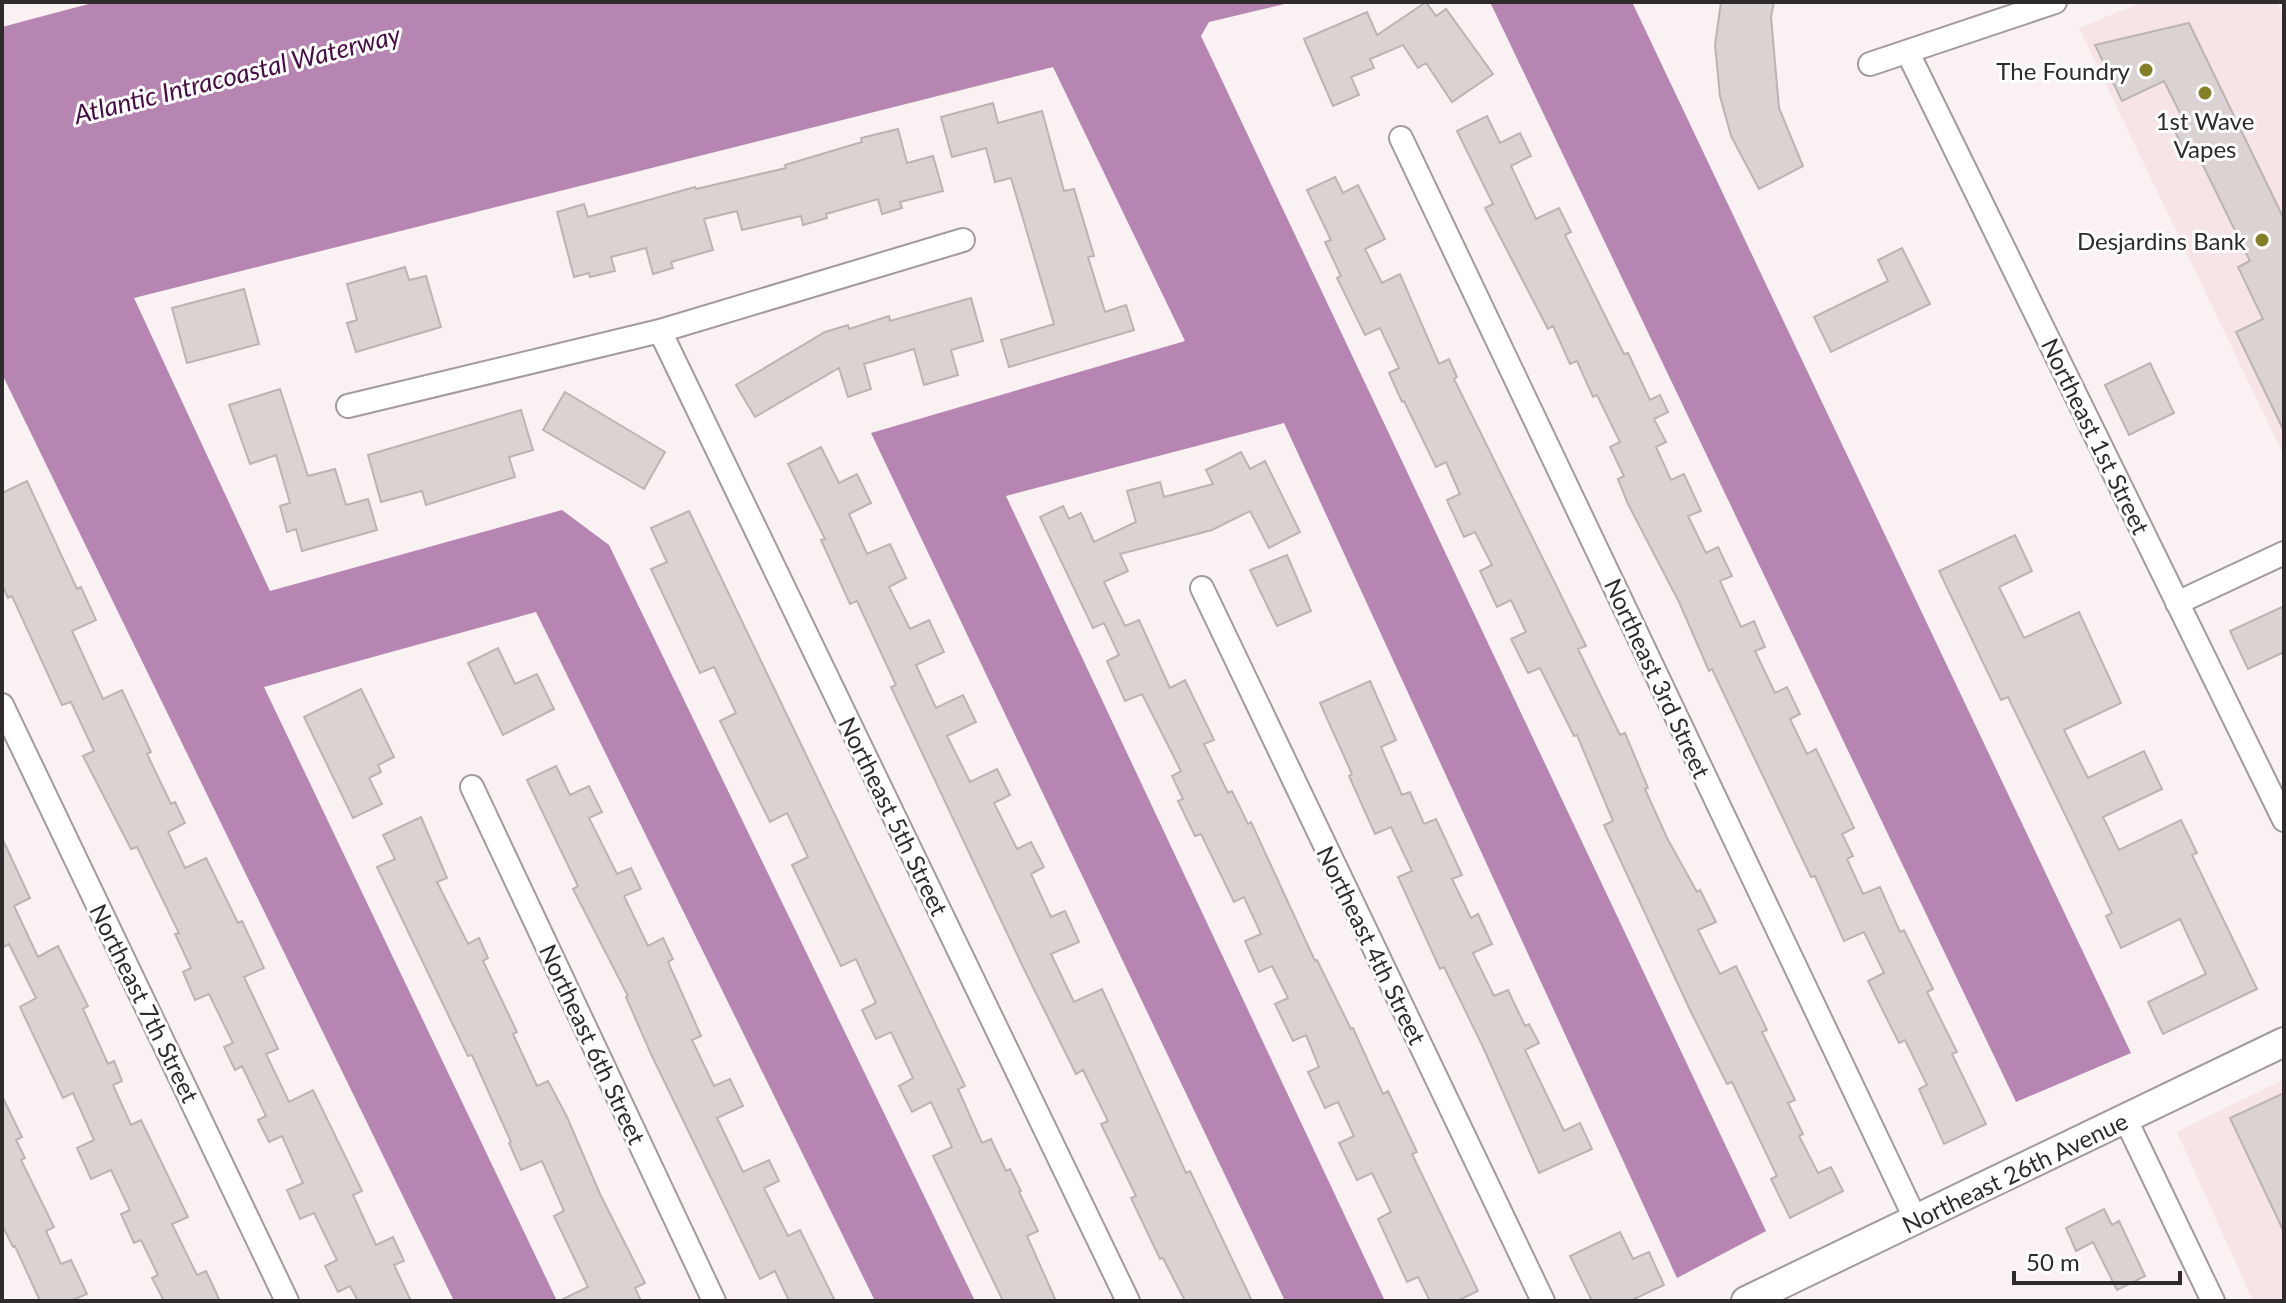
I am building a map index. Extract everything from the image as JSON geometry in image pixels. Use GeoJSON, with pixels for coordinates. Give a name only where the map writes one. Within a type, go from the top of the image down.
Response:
{"type":"FeatureCollection","features":[{"type":"Feature","properties":{"kind":"street"},"geometry":{"type":"LineString","coordinates":[[1870,64],[2055,2]]}},
{"type":"Feature","properties":{"kind":"street","name":"Northeast 1st Street"},"geometry":{"type":"LineString","coordinates":[[1908,53],[2284,820]]}},
{"type":"Feature","properties":{"kind":"street","name":"Northeast 3rd Street"},"geometry":{"type":"LineString","coordinates":[[1401,138],[1915,1218]]}},
{"type":"Feature","properties":{"kind":"street"},"geometry":{"type":"LineString","coordinates":[[348,406],[660,331],[963,240]]}},
{"type":"Feature","properties":{"kind":"street","name":"Northeast 5th Street"},"geometry":{"type":"LineString","coordinates":[[660,331],[1128,1301]]}},
{"type":"Feature","properties":{"kind":"street"},"geometry":{"type":"LineString","coordinates":[[2177,603],[2284,553]]}},
{"type":"Feature","properties":{"kind":"street","name":"Northeast 4th Street"},"geometry":{"type":"LineString","coordinates":[[1202,588],[1543,1301]]}},
{"type":"Feature","properties":{"kind":"street","name":"Northeast 7th Street"},"geometry":{"type":"LineString","coordinates":[[2,705],[287,1301]]}},
{"type":"Feature","properties":{"kind":"street","name":"Northeast 6th Street"},"geometry":{"type":"LineString","coordinates":[[472,787],[714,1301]]}},
{"type":"Feature","properties":{"kind":"street","name":"Northeast 26th Avenue"},"geometry":{"type":"LineString","coordinates":[[1746,1301],[2284,1042]]}},
{"type":"Feature","properties":{"kind":"street"},"geometry":{"type":"LineString","coordinates":[[2126,1120],[2213,1301]]}},
{"type":"Feature","properties":{"kind":"shaded area"},"geometry":{"type":"Polygon","coordinates":[[[2143,2],[2277,2],[2284,17],[2284,456],[2079,28],[2143,2]]]}},
{"type":"Feature","properties":{"kind":"shaded area"},"geometry":{"type":"Polygon","coordinates":[[[2284,1079],[2284,1301],[2253,1301],[2177,1132],[2284,1079]]]}},
{"type":"Feature","properties":{"kind":"water","name":"Atlantic Intracoastal Waterway"},"geometry":{"type":"Polygon","coordinates":[[[96,2],[1293,2],[1209,22],[1201,36],[1766,1231],[1677,1278],[1284,423],[1006,496],[1385,1301],[1285,1301],[871,433],[1185,341],[1053,67],[134,298],[270,591],[562,510],[609,545],[975,1301],[875,1301],[536,612],[264,687],[557,1301],[454,1301],[2,374],[2,27],[96,2]]]}},
{"type":"Feature","properties":{"kind":"water"},"geometry":{"type":"Polygon","coordinates":[[[1490,2],[1632,2],[2131,1053],[2016,1102],[1490,2]]]}},
{"type":"Feature","properties":{"kind":"building"},"geometry":{"type":"Polygon","coordinates":[[[1426,2],[1436,16],[1446,9],[1493,74],[1452,102],[1426,63],[1418,68],[1403,45],[1370,59],[1374,68],[1351,77],[1359,95],[1333,106],[1304,39],[1367,12],[1377,35],[1426,2]]]}},
{"type":"Feature","properties":{"kind":"building"},"geometry":{"type":"Polygon","coordinates":[[[1721,2],[1774,2],[1771,17],[1779,108],[1803,166],[1759,189],[1731,136],[1720,96],[1715,45],[1721,2]]]}},
{"type":"Feature","properties":{"kind":"building"},"geometry":{"type":"Polygon","coordinates":[[[2189,23],[2284,219],[2284,431],[2236,332],[2263,319],[2238,267],[2250,261],[2193,145],[2184,150],[2171,123],[2182,117],[2164,81],[2122,101],[2095,45],[2189,23]]]}},
{"type":"Feature","properties":{"kind":"building"},"geometry":{"type":"Polygon","coordinates":[[[993,103],[998,123],[1042,111],[1064,191],[1074,189],[1094,256],[1088,257],[1105,312],[1126,305],[1134,330],[1009,367],[1001,340],[1054,324],[1011,178],[995,182],[986,148],[952,157],[941,117],[993,103]]]}},
{"type":"Feature","properties":{"kind":"building"},"geometry":{"type":"Polygon","coordinates":[[[1487,116],[1500,143],[1520,133],[1531,156],[1511,166],[1536,219],[1559,208],[1571,232],[1565,235],[1624,354],[1628,353],[1650,400],[1660,395],[1668,412],[1654,419],[1666,442],[1656,447],[1671,480],[1684,474],[1701,511],[1688,516],[1706,553],[1718,547],[1732,576],[1720,581],[1741,627],[1754,621],[1765,647],[1755,651],[1775,693],[1787,687],[1800,714],[1790,719],[1807,754],[1816,749],[1854,828],[1842,834],[1853,856],[1847,859],[1863,894],[1880,887],[1900,932],[1904,930],[1933,989],[1927,992],[1957,1052],[1952,1054],[1986,1124],[1944,1144],[1919,1089],[1927,1085],[1905,1040],[1899,1043],[1868,981],[1884,973],[1864,932],[1844,941],[1815,876],[1811,877],[1712,669],[1709,671],[1679,602],[1628,504],[1618,479],[1624,476],[1610,447],[1620,442],[1597,395],[1593,397],[1577,361],[1570,364],[1553,326],[1548,329],[1485,208],[1493,204],[1457,131],[1487,116]]]}},
{"type":"Feature","properties":{"kind":"building"},"geometry":{"type":"Polygon","coordinates":[[[898,129],[907,163],[933,156],[943,191],[900,202],[902,208],[882,214],[878,199],[826,214],[827,218],[803,225],[801,216],[742,230],[737,211],[704,219],[713,250],[671,262],[673,268],[653,274],[646,248],[611,257],[615,271],[574,277],[557,212],[584,204],[588,217],[695,187],[786,168],[785,165],[862,142],[861,138],[898,129]]]}},
{"type":"Feature","properties":{"kind":"building"},"geometry":{"type":"Polygon","coordinates":[[[1335,177],[1343,193],[1358,185],[1385,239],[1365,249],[1382,283],[1400,274],[1439,364],[1449,359],[1457,377],[1454,379],[1586,646],[1578,649],[1620,735],[1625,733],[1667,838],[1716,922],[1698,930],[1720,974],[1736,966],[1767,1030],[1762,1032],[1795,1100],[1788,1103],[1803,1134],[1799,1136],[1818,1173],[1831,1167],[1843,1191],[1790,1218],[1771,1179],[1777,1176],[1732,1082],[1727,1084],[1690,1010],[1604,825],[1613,821],[1577,735],[1574,736],[1540,668],[1528,673],[1511,639],[1526,632],[1511,600],[1497,607],[1480,571],[1492,565],[1475,532],[1464,537],[1447,500],[1460,494],[1446,462],[1436,467],[1402,402],[1389,373],[1399,368],[1380,328],[1365,335],[1337,278],[1341,276],[1325,242],[1331,240],[1307,190],[1335,177]]]}},
{"type":"Feature","properties":{"kind":"building"},"geometry":{"type":"Polygon","coordinates":[[[1902,248],[1930,304],[1831,352],[1814,317],[1888,281],[1878,260],[1902,248]]]}},
{"type":"Feature","properties":{"kind":"building"},"geometry":{"type":"Polygon","coordinates":[[[405,267],[409,280],[426,276],[441,327],[356,352],[347,323],[357,320],[347,284],[405,267]]]}},
{"type":"Feature","properties":{"kind":"building"},"geometry":{"type":"Polygon","coordinates":[[[244,289],[259,344],[187,363],[172,308],[244,289]]]}},
{"type":"Feature","properties":{"kind":"building"},"geometry":{"type":"Polygon","coordinates":[[[971,298],[983,341],[951,350],[958,375],[924,385],[914,349],[864,364],[871,389],[848,397],[839,368],[755,417],[736,385],[825,332],[848,325],[849,329],[889,316],[890,321],[971,298]]]}},
{"type":"Feature","properties":{"kind":"building"},"geometry":{"type":"Polygon","coordinates":[[[2150,363],[2174,413],[2129,435],[2105,385],[2150,363]]]}},
{"type":"Feature","properties":{"kind":"building"},"geometry":{"type":"Polygon","coordinates":[[[280,389],[308,476],[335,469],[346,505],[368,499],[377,530],[302,551],[296,529],[287,532],[280,506],[290,503],[276,455],[250,464],[229,405],[280,389]]]}},
{"type":"Feature","properties":{"kind":"building"},"geometry":{"type":"Polygon","coordinates":[[[565,392],[665,452],[644,489],[543,430],[565,392]]]}},
{"type":"Feature","properties":{"kind":"building"},"geometry":{"type":"Polygon","coordinates":[[[521,410],[533,450],[509,457],[515,477],[426,505],[422,491],[381,502],[368,455],[521,410]]]}},
{"type":"Feature","properties":{"kind":"building"},"geometry":{"type":"Polygon","coordinates":[[[821,447],[839,483],[857,474],[871,503],[849,514],[867,554],[890,544],[906,578],[889,587],[910,629],[929,620],[944,652],[916,665],[936,708],[963,695],[976,722],[947,736],[970,782],[997,769],[1010,795],[994,803],[1017,849],[1031,842],[1044,867],[1031,874],[1051,917],[1065,911],[1079,942],[1051,954],[1074,1002],[1102,989],[1186,1173],[1190,1171],[1252,1301],[1185,1301],[1163,1258],[1160,1259],[1131,1198],[1136,1196],[1101,1124],[1108,1121],[1083,1070],[1076,1074],[1023,967],[891,687],[896,685],[857,601],[850,604],[821,540],[825,539],[788,464],[821,447]]]}},
{"type":"Feature","properties":{"kind":"building"},"geometry":{"type":"Polygon","coordinates":[[[1241,452],[1250,469],[1265,461],[1300,532],[1269,548],[1250,511],[1212,530],[1120,554],[1128,571],[1104,582],[1125,626],[1139,620],[1170,688],[1185,680],[1214,740],[1204,744],[1228,793],[1232,791],[1248,824],[1251,822],[1315,961],[1353,1028],[1383,1094],[1388,1091],[1417,1152],[1412,1154],[1478,1291],[1457,1301],[1430,1301],[1418,1277],[1407,1282],[1378,1219],[1391,1212],[1372,1173],[1357,1180],[1339,1143],[1354,1136],[1338,1102],[1325,1108],[1308,1072],[1319,1067],[1306,1035],[1293,1041],[1275,1004],[1288,998],[1272,966],[1259,972],[1245,941],[1261,934],[1244,897],[1234,902],[1201,834],[1195,836],[1178,801],[1183,799],[1172,776],[1181,771],[1142,694],[1125,701],[1107,661],[1119,655],[1104,623],[1093,628],[1040,517],[1063,506],[1069,519],[1081,513],[1094,542],[1136,522],[1127,491],[1160,482],[1164,497],[1213,484],[1206,470],[1241,452]]]}},
{"type":"Feature","properties":{"kind":"building"},"geometry":{"type":"Polygon","coordinates":[[[27,481],[77,589],[81,587],[96,620],[72,631],[103,699],[122,690],[151,752],[147,754],[171,804],[175,802],[185,823],[168,832],[185,868],[206,858],[238,923],[242,921],[264,968],[244,977],[278,1049],[266,1054],[289,1102],[313,1090],[362,1191],[353,1195],[376,1245],[393,1237],[404,1261],[394,1265],[411,1301],[358,1301],[350,1286],[338,1292],[325,1266],[337,1260],[314,1213],[300,1219],[287,1190],[303,1183],[282,1136],[269,1142],[258,1120],[266,1116],[242,1066],[235,1070],[224,1047],[233,1043],[209,994],[195,1000],[183,972],[191,968],[175,934],[179,933],[137,847],[131,849],[83,756],[94,751],[71,702],[62,705],[12,596],[8,598],[2,585],[2,493],[27,481]]]}},
{"type":"Feature","properties":{"kind":"building"},"geometry":{"type":"Polygon","coordinates":[[[689,511],[965,1086],[958,1089],[982,1143],[991,1139],[1006,1171],[1010,1169],[1021,1191],[1038,1231],[1027,1236],[1056,1301],[1003,1301],[933,1156],[952,1147],[931,1102],[912,1112],[899,1086],[913,1078],[891,1032],[876,1039],[862,1010],[876,1003],[856,959],[841,966],[792,865],[808,857],[787,813],[770,822],[720,721],[736,713],[714,667],[700,673],[651,569],[667,562],[651,528],[689,511]]]}},
{"type":"Feature","properties":{"kind":"building"},"geometry":{"type":"Polygon","coordinates":[[[2015,535],[2032,571],[1999,587],[2024,638],[2079,612],[2121,703],[2064,730],[2088,778],[2144,751],[2162,789],[2103,817],[2119,850],[2181,820],[2197,853],[2192,855],[2257,989],[2163,1034],[2148,1002],[2206,974],[2180,919],[2121,948],[2106,916],[2112,913],[2073,831],[2008,697],[2001,700],[1939,571],[2015,535]]]}},
{"type":"Feature","properties":{"kind":"building"},"geometry":{"type":"Polygon","coordinates":[[[1287,555],[1311,611],[1277,626],[1250,570],[1287,555]]]}},
{"type":"Feature","properties":{"kind":"building"},"geometry":{"type":"Polygon","coordinates":[[[2284,606],[2284,652],[2248,669],[2230,631],[2284,606]]]}},
{"type":"Feature","properties":{"kind":"building"},"geometry":{"type":"Polygon","coordinates":[[[498,648],[515,684],[537,674],[554,709],[503,735],[468,663],[498,648]]]}},
{"type":"Feature","properties":{"kind":"building"},"geometry":{"type":"Polygon","coordinates":[[[1370,681],[1396,740],[1381,747],[1402,795],[1410,792],[1424,824],[1436,819],[1462,875],[1452,879],[1471,918],[1478,914],[1492,944],[1473,953],[1494,996],[1508,990],[1525,1026],[1529,1024],[1539,1043],[1525,1050],[1564,1131],[1580,1123],[1592,1149],[1539,1173],[1483,1047],[1444,967],[1440,969],[1398,877],[1412,871],[1391,827],[1375,834],[1320,703],[1370,681]]]}},
{"type":"Feature","properties":{"kind":"building"},"geometry":{"type":"Polygon","coordinates":[[[361,689],[394,757],[378,765],[381,772],[369,778],[382,804],[353,818],[304,717],[361,689]]]}},
{"type":"Feature","properties":{"kind":"building"},"geometry":{"type":"Polygon","coordinates":[[[556,766],[570,795],[589,786],[602,812],[589,818],[617,874],[631,868],[641,889],[624,896],[648,946],[663,938],[673,959],[668,962],[701,1036],[692,1040],[714,1086],[730,1079],[743,1106],[717,1118],[743,1172],[769,1160],[779,1181],[764,1188],[788,1236],[800,1230],[835,1301],[789,1301],[775,1271],[760,1279],[651,1054],[628,996],[573,889],[578,886],[527,780],[556,766]]]}},
{"type":"Feature","properties":{"kind":"building"},"geometry":{"type":"Polygon","coordinates":[[[421,817],[447,878],[437,882],[468,944],[479,938],[488,958],[483,961],[517,1032],[513,1034],[537,1086],[548,1081],[567,1117],[600,1194],[645,1283],[635,1288],[641,1301],[559,1301],[588,1287],[554,1216],[564,1211],[542,1161],[521,1170],[472,1055],[468,1056],[377,867],[395,859],[383,835],[421,817]]]}},
{"type":"Feature","properties":{"kind":"building"},"geometry":{"type":"Polygon","coordinates":[[[2,838],[30,898],[14,906],[38,957],[58,946],[88,1006],[83,1009],[108,1064],[114,1061],[122,1081],[113,1085],[131,1125],[141,1120],[188,1217],[172,1224],[197,1275],[206,1271],[220,1301],[164,1301],[152,1278],[158,1275],[141,1240],[134,1243],[121,1214],[130,1210],[111,1170],[91,1179],[77,1148],[94,1140],[73,1093],[63,1098],[20,1007],[36,998],[9,944],[2,948],[2,838]]]}},
{"type":"Feature","properties":{"kind":"building"},"geometry":{"type":"Polygon","coordinates":[[[2284,1093],[2284,1232],[2230,1118],[2284,1093]]]}},
{"type":"Feature","properties":{"kind":"building"},"geometry":{"type":"Polygon","coordinates":[[[2,1096],[22,1137],[16,1140],[25,1158],[21,1160],[54,1227],[46,1231],[61,1264],[71,1260],[87,1294],[70,1301],[40,1301],[2,1225],[2,1096]]]}},
{"type":"Feature","properties":{"kind":"building"},"geometry":{"type":"Polygon","coordinates":[[[2104,1209],[2112,1225],[2119,1221],[2145,1276],[2117,1290],[2093,1242],[2076,1251],[2066,1228],[2104,1209]]]}},
{"type":"Feature","properties":{"kind":"building"},"geometry":{"type":"Polygon","coordinates":[[[1620,1232],[1633,1259],[1649,1252],[1664,1285],[1630,1301],[1592,1301],[1570,1256],[1620,1232]]]}},
{"type":"Feature","properties":{"kind":"place","name":"The Foundry"},"geometry":{"type":"Point","coordinates":[2146,70]}},
{"type":"Feature","properties":{"kind":"place","name":"1st Wave Vapes"},"geometry":{"type":"Point","coordinates":[2205,93]}},
{"type":"Feature","properties":{"kind":"place","name":"Desjardins Bank"},"geometry":{"type":"Point","coordinates":[2262,240]}}]}
